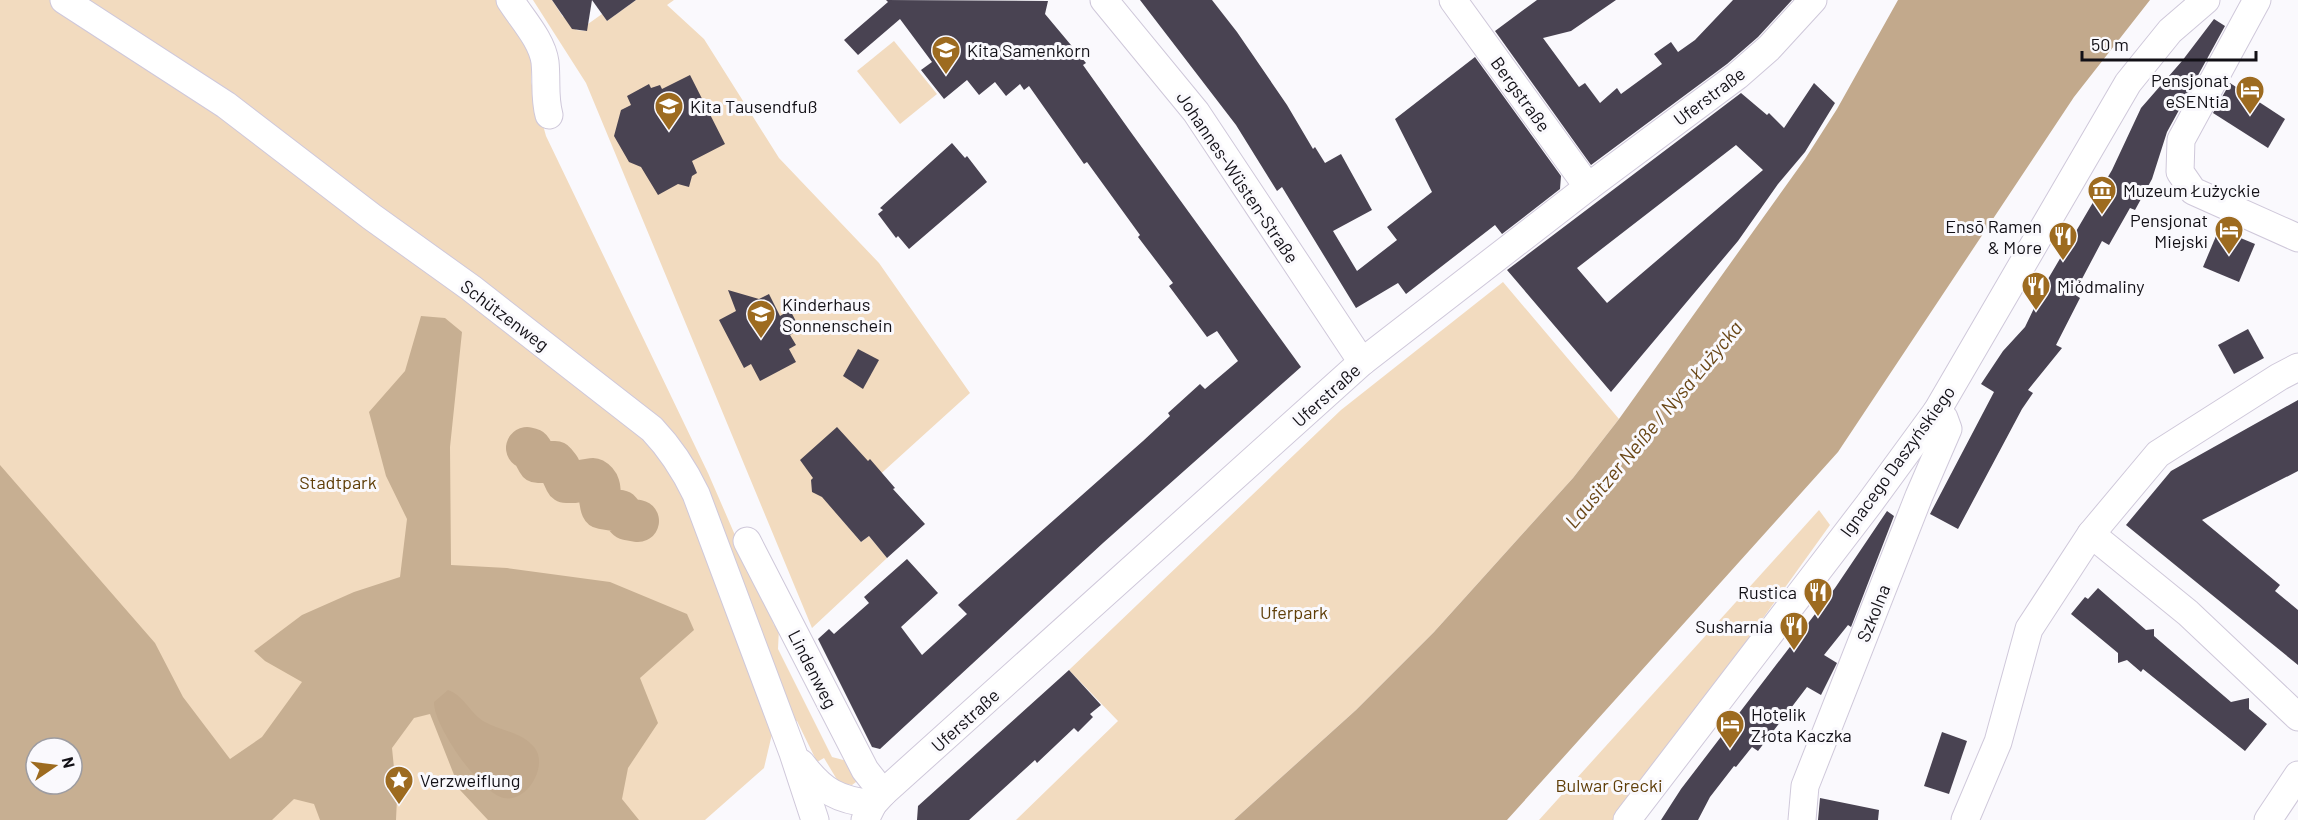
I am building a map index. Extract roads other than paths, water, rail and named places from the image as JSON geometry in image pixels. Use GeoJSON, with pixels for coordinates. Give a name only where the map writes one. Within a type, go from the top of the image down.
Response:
{"type":"FeatureCollection","features":[{"type":"Feature","properties":{"kind":"street","name":"Schützenweg"},"geometry":{"type":"LineString","coordinates":[[64,0],[226,105],[372,217],[471,288],[652,429],[667,444],[682,466],[696,494],[794,753],[815,820]]}},
{"type":"Feature","properties":{"kind":"street"},"geometry":{"type":"LineString","coordinates":[[510,0],[539,43],[544,59],[546,75],[544,92],[549,115]]}},
{"type":"Feature","properties":{"kind":"street","name":"Johannes-Wüsten-Straße"},"geometry":{"type":"LineString","coordinates":[[1104,0],[1196,112],[1362,362]]}},
{"type":"Feature","properties":{"kind":"street","name":"Bergstraße"},"geometry":{"type":"LineString","coordinates":[[1453,0],[1588,187]]}},
{"type":"Feature","properties":{"kind":"street","name":"Uferstraße"},"geometry":{"type":"LineString","coordinates":[[874,805],[1362,362],[1588,187],[1737,76],[1769,48],[1814,0]]}},
{"type":"Feature","properties":{"kind":"street","name":"Ignacego Daszyńskiego"},"geometry":{"type":"LineString","coordinates":[[1627,820],[1869,504],[1937,411],[2128,83],[2170,32],[2206,0]]}},
{"type":"Feature","properties":{"kind":"street"},"geometry":{"type":"LineString","coordinates":[[2257,0],[2181,141],[2180,172],[2193,191],[2298,238]]}},
{"type":"Feature","properties":{"kind":"street"},"geometry":{"type":"LineString","coordinates":[[1965,820],[1998,742],[2029,629],[2091,534],[2158,454],[2298,367]]}},
{"type":"Feature","properties":{"kind":"street","name":"Szkolna"},"geometry":{"type":"LineString","coordinates":[[1802,820],[1805,786],[1915,506],[1948,429],[1944,417],[1937,411]]}},
{"type":"Feature","properties":{"kind":"street"},"geometry":{"type":"LineString","coordinates":[[2091,534],[2188,613],[2298,717]]}},
{"type":"Feature","properties":{"kind":"street","name":"Lindenweg"},"geometry":{"type":"LineString","coordinates":[[747,541],[865,770],[874,805]]}},
{"type":"Feature","properties":{"kind":"street","name":"Schützenweg"},"geometry":{"type":"LineString","coordinates":[[794,753],[830,794],[849,801],[874,805]]}},
{"type":"Feature","properties":{"kind":"street"},"geometry":{"type":"LineString","coordinates":[[2268,820],[2298,775]]}},
{"type":"Feature","properties":{"kind":"water","name":"Lausitzer Neiße / Nysa Łużycka"},"geometry":{"type":"Polygon","coordinates":[[[1898,0],[2150,0],[2074,97],[1838,452],[1507,820],[1234,820],[1356,710],[1434,632],[1573,478],[1619,419],[1805,159],[1837,109],[1898,0]]]}},
{"type":"Feature","properties":{"kind":"water"},"geometry":{"type":"Polygon","coordinates":[[[448,690],[459,696],[480,719],[524,738],[534,747],[538,754],[537,772],[534,781],[521,795],[504,798],[494,793],[483,784],[460,757],[441,726],[434,702],[448,690]]]}},
{"type":"Feature","properties":{"kind":"waterway"},"geometry":{"type":"LineString","coordinates":[[527,448],[531,449],[538,462],[555,462],[566,482],[593,479],[599,488],[602,508],[620,511],[627,519],[638,521]]}},
{"type":"Feature","properties":{"kind":"place","name":"Kita Samenkorn"},"geometry":{"type":"Point","coordinates":[946,76]}},
{"type":"Feature","properties":{"kind":"place","name":"Pensjonat eSENtia"},"geometry":{"type":"Point","coordinates":[2250,116]}},
{"type":"Feature","properties":{"kind":"place","name":"Kita Tausendfuß"},"geometry":{"type":"Point","coordinates":[669,132]}},
{"type":"Feature","properties":{"kind":"place","name":"Muzeum Łużyckie"},"geometry":{"type":"Point","coordinates":[2102,216]}},
{"type":"Feature","properties":{"kind":"place","name":"Pensjonat Miejski"},"geometry":{"type":"Point","coordinates":[2229,256]}},
{"type":"Feature","properties":{"kind":"place","name":"Ensō Ramen & More"},"geometry":{"type":"Point","coordinates":[2063,262]}},
{"type":"Feature","properties":{"kind":"place","name":"Miódmaliny"},"geometry":{"type":"Point","coordinates":[2036,312]}},
{"type":"Feature","properties":{"kind":"place","name":"Kinderhaus Sonnenschein"},"geometry":{"type":"Point","coordinates":[761,340]}},
{"type":"Feature","properties":{"kind":"place","name":"Rustica"},"geometry":{"type":"Point","coordinates":[1818,618]}},
{"type":"Feature","properties":{"kind":"place","name":"Susharnia"},"geometry":{"type":"Point","coordinates":[1794,652]}},
{"type":"Feature","properties":{"kind":"place","name":"Hotelik Złota Kaczka"},"geometry":{"type":"Point","coordinates":[1730,750]}},
{"type":"Feature","properties":{"kind":"place","name":"Verzweiflung"},"geometry":{"type":"Point","coordinates":[399,806]}},
{"type":"Feature","properties":{"kind":"park label","name":"Stadtpark"},"geometry":{"type":"Point","coordinates":[338,482]}},
{"type":"Feature","properties":{"kind":"park label","name":"Uferpark"},"geometry":{"type":"Point","coordinates":[1294,612]}},
{"type":"Feature","properties":{"kind":"park label","name":"Bulwar Grecki"},"geometry":{"type":"Point","coordinates":[1609,785]}}]}
